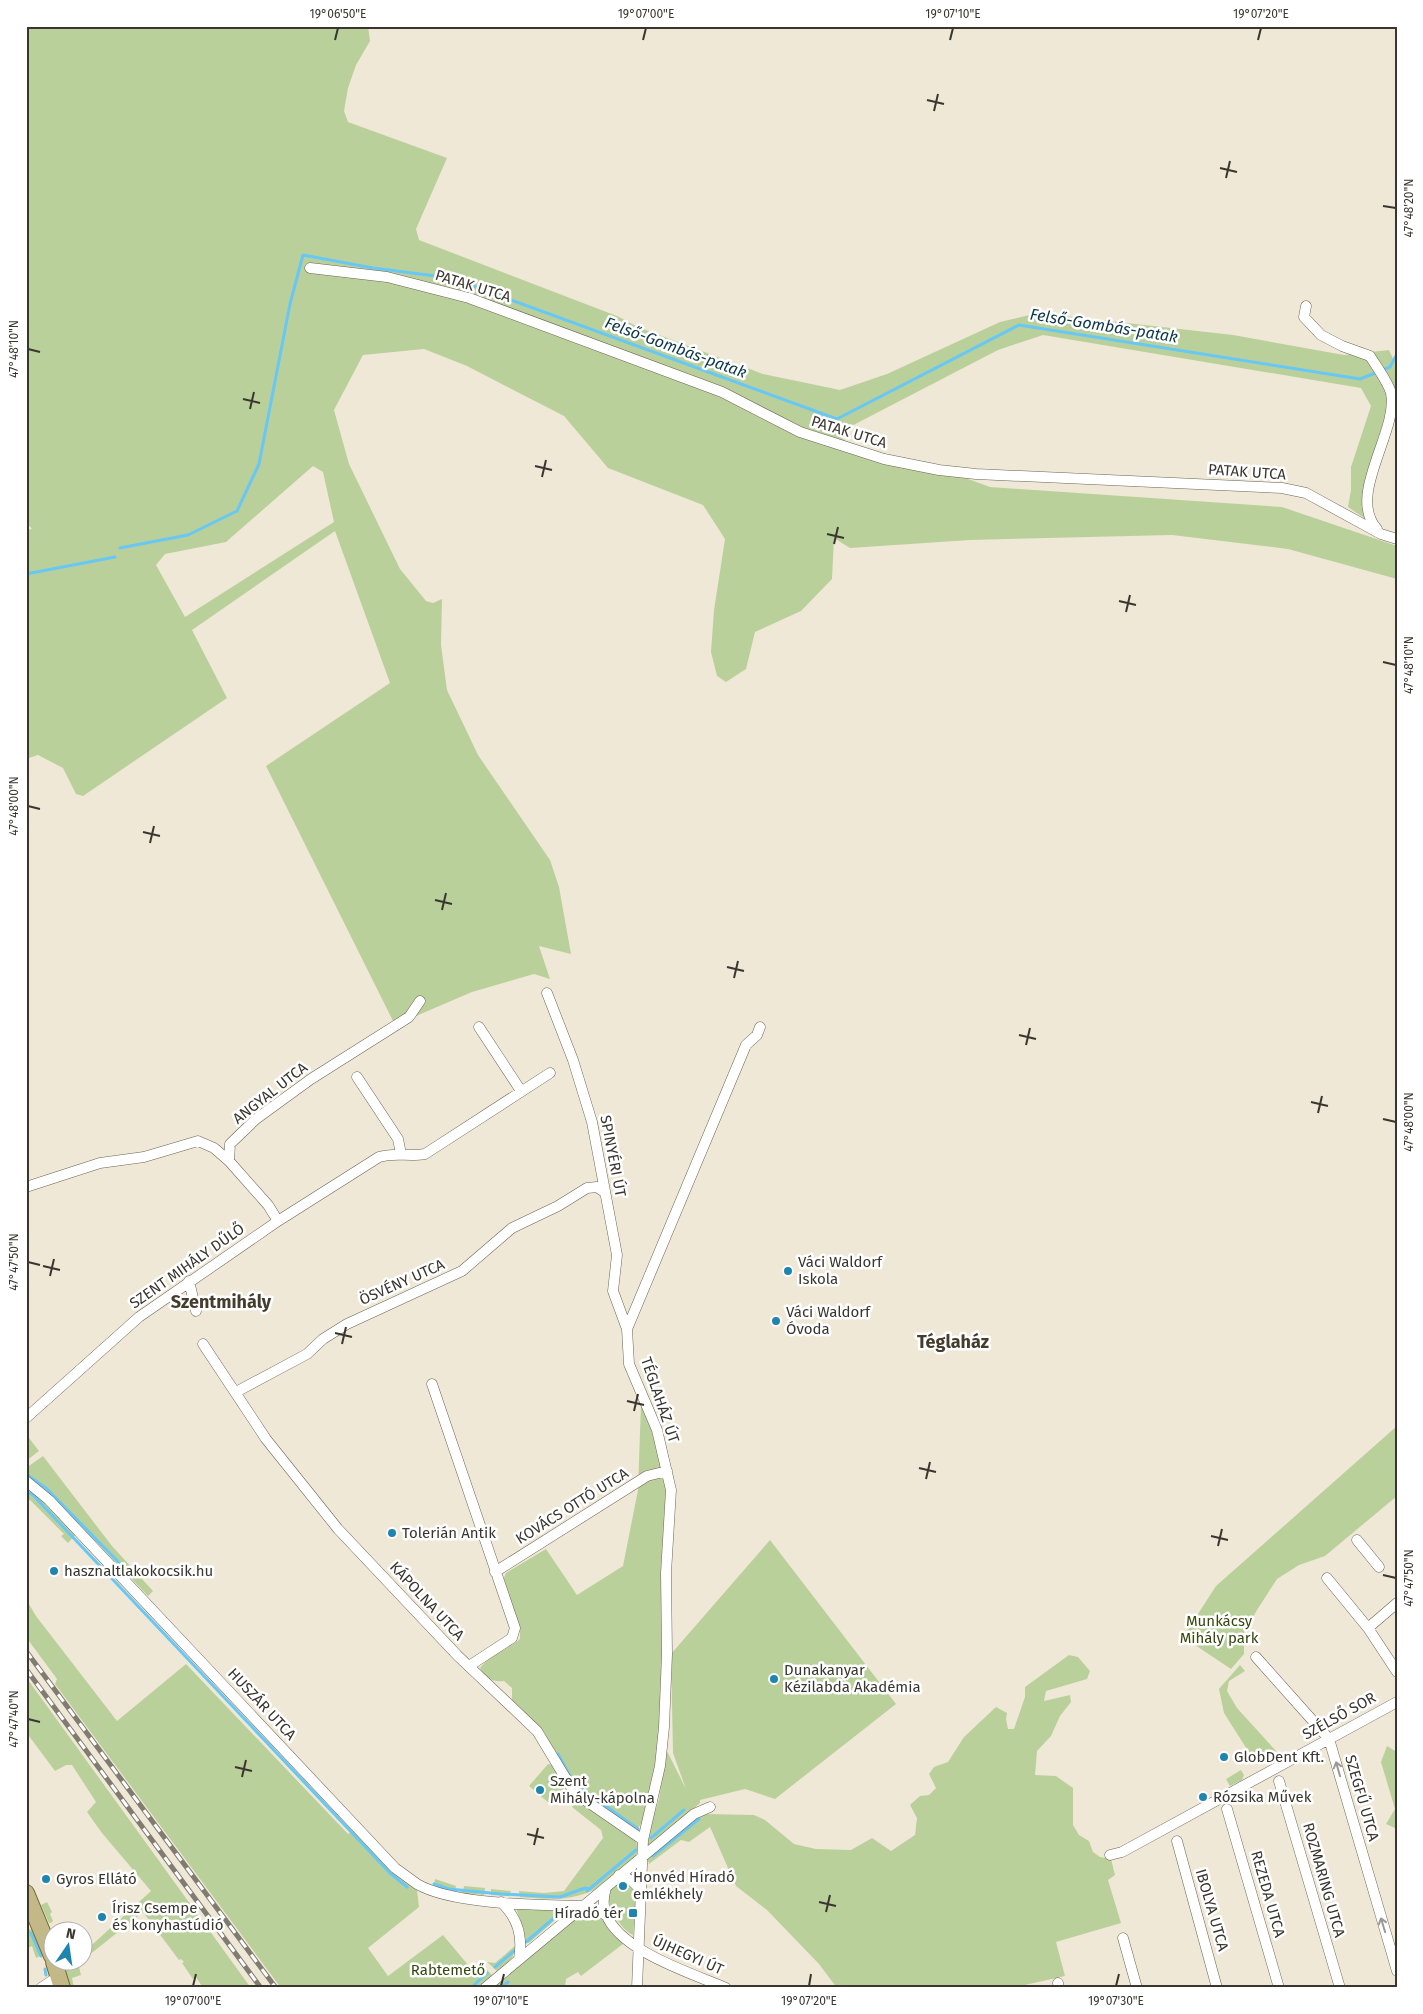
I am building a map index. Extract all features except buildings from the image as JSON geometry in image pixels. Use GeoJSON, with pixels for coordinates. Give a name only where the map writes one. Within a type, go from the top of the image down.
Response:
{"type":"FeatureCollection","features":[{"type":"Feature","properties":{"kind":"main road"},"geometry":{"type":"LineString","coordinates":[[26,1893],[42,1932]]}},
{"type":"Feature","properties":{"kind":"street","name":"PATAK UTCA"},"geometry":{"type":"LineString","coordinates":[[310,268],[387,277],[469,298],[722,392],[800,432],[884,459],[938,470],[976,474],[1282,488],[1306,493],[1381,534],[1397,539]]}},
{"type":"Feature","properties":{"kind":"street"},"geometry":{"type":"LineString","coordinates":[[1306,306],[1304,317],[1321,335],[1342,346],[1370,356],[1390,392],[1390,412],[1376,457],[1366,502],[1371,523],[1381,534]]}},
{"type":"Feature","properties":{"kind":"street","name":"SPINYÉRI ÚT"},"geometry":{"type":"LineString","coordinates":[[548,993],[573,1060],[592,1122],[617,1255],[613,1291],[627,1328]]}},
{"type":"Feature","properties":{"kind":"street","name":"ANGYAL UTCA"},"geometry":{"type":"LineString","coordinates":[[229,1161],[230,1144],[256,1119],[312,1078],[397,1025],[409,1016],[420,1001]]}},
{"type":"Feature","properties":{"kind":"street","name":"TÉGLAHÁZ ÚT"},"geometry":{"type":"LineString","coordinates":[[643,1840],[660,1766],[664,1727],[668,1654],[666,1573],[671,1490],[657,1430],[630,1364],[627,1328],[746,1045],[757,1035],[760,1026]]}},
{"type":"Feature","properties":{"kind":"street"},"geometry":{"type":"LineString","coordinates":[[479,1027],[521,1092]]}},
{"type":"Feature","properties":{"kind":"street","name":"SZENT MIHÁLY DŰLŐ"},"geometry":{"type":"LineString","coordinates":[[26,1418],[139,1317],[278,1220],[379,1157],[390,1154],[416,1156],[425,1154],[550,1073]]}},
{"type":"Feature","properties":{"kind":"street"},"geometry":{"type":"LineString","coordinates":[[357,1077],[398,1139],[401,1154]]}},
{"type":"Feature","properties":{"kind":"street"},"geometry":{"type":"LineString","coordinates":[[26,1187],[100,1163],[144,1157],[198,1141],[214,1148],[229,1161],[268,1205],[278,1220]]}},
{"type":"Feature","properties":{"kind":"street","name":"ÖSVÉNY UTCA"},"geometry":{"type":"LineString","coordinates":[[236,1392],[306,1354],[323,1339],[347,1324],[462,1271],[512,1228],[558,1206],[587,1188],[597,1187],[604,1192]]}},
{"type":"Feature","properties":{"kind":"street"},"geometry":{"type":"LineString","coordinates":[[189,1282],[196,1311]]}},
{"type":"Feature","properties":{"kind":"street","name":"KÁPOLNA UTCA"},"geometry":{"type":"LineString","coordinates":[[203,1344],[266,1439],[333,1523],[468,1666],[537,1731],[571,1787],[582,1798],[643,1840]]}},
{"type":"Feature","properties":{"kind":"street"},"geometry":{"type":"LineString","coordinates":[[432,1384],[515,1628],[512,1638],[468,1666]]}},
{"type":"Feature","properties":{"kind":"street","name":"KOVÁCS OTTÓ UTCA"},"geometry":{"type":"LineString","coordinates":[[495,1572],[646,1476],[667,1471]]}},
{"type":"Feature","properties":{"kind":"street","name":"HUSZÁR UTCA"},"geometry":{"type":"LineString","coordinates":[[26,1481],[49,1500],[395,1868],[418,1884],[452,1896],[501,1902],[582,1906]]}},
{"type":"Feature","properties":{"kind":"street"},"geometry":{"type":"LineString","coordinates":[[1357,1540],[1379,1567]]}},
{"type":"Feature","properties":{"kind":"street"},"geometry":{"type":"LineString","coordinates":[[1327,1578],[1368,1628],[1397,1672]]}},
{"type":"Feature","properties":{"kind":"street"},"geometry":{"type":"LineString","coordinates":[[1368,1628],[1397,1603]]}},
{"type":"Feature","properties":{"kind":"street","name":"SZEGFŰ UTCA"},"geometry":{"type":"LineString","coordinates":[[1256,1657],[1329,1739],[1397,1971]]}},
{"type":"Feature","properties":{"kind":"street","name":"SZÉLSŐ SOR"},"geometry":{"type":"LineString","coordinates":[[1110,1854],[1122,1852],[1397,1702]]}},
{"type":"Feature","properties":{"kind":"street","name":"ROZMARING UTCA"},"geometry":{"type":"LineString","coordinates":[[1280,1781],[1340,1988]]}},
{"type":"Feature","properties":{"kind":"street"},"geometry":{"type":"LineString","coordinates":[[485,1988],[694,1814],[710,1807]]}},
{"type":"Feature","properties":{"kind":"street","name":"REZEDA UTCA"},"geometry":{"type":"LineString","coordinates":[[1227,1809],[1280,1988]]}},
{"type":"Feature","properties":{"kind":"street"},"geometry":{"type":"LineString","coordinates":[[637,1988],[643,1840]]}},
{"type":"Feature","properties":{"kind":"street","name":"IBOLYA UTCA"},"geometry":{"type":"LineString","coordinates":[[1177,1841],[1217,1988]]}},
{"type":"Feature","properties":{"kind":"street"},"geometry":{"type":"LineString","coordinates":[[619,1875],[630,1879],[636,1884],[642,1894]]}},
{"type":"Feature","properties":{"kind":"street"},"geometry":{"type":"LineString","coordinates":[[606,1887],[604,1898],[606,1915]]}},
{"type":"Feature","properties":{"kind":"street"},"geometry":{"type":"LineString","coordinates":[[501,1902],[509,1910],[520,1932],[521,1946],[519,1959]]}},
{"type":"Feature","properties":{"kind":"street"},"geometry":{"type":"LineString","coordinates":[[582,1906],[595,1909],[606,1915],[621,1935],[639,1949]]}},
{"type":"Feature","properties":{"kind":"street"},"geometry":{"type":"LineString","coordinates":[[1123,1938],[1137,1988]]}},
{"type":"Feature","properties":{"kind":"street","name":"ÚJHEGYI ÚT"},"geometry":{"type":"LineString","coordinates":[[639,1949],[726,1988]]}},
{"type":"Feature","properties":{"kind":"street"},"geometry":{"type":"LineString","coordinates":[[41,1988],[58,1975]]}},
{"type":"Feature","properties":{"kind":"green space"},"geometry":{"type":"Polygon","coordinates":[[[26,26],[368,26],[370,41],[356,65],[348,88],[344,111],[348,122],[447,158],[416,229],[419,240],[617,316],[638,327],[763,374],[840,390],[887,374],[1000,322],[1038,313],[1233,335],[1344,355],[1389,350],[1397,367],[1397,400],[1369,500],[1376,526],[1348,507],[1351,490],[1351,467],[1371,406],[1361,388],[1043,335],[998,350],[836,434],[872,459],[960,476],[990,487],[1282,507],[1397,546],[1397,579],[1288,549],[1172,535],[970,540],[850,548],[834,538],[832,579],[801,611],[755,632],[746,669],[726,682],[717,676],[711,652],[714,610],[725,539],[703,505],[608,468],[564,416],[467,366],[424,349],[363,355],[334,410],[349,464],[400,569],[426,601],[433,603],[442,599],[441,645],[447,690],[478,755],[550,860],[559,887],[571,954],[539,946],[550,979],[534,974],[472,992],[395,1025],[266,766],[390,683],[335,531],[192,630],[227,698],[83,796],[76,794],[63,768],[38,755],[26,759],[26,530],[32,529],[26,522],[26,26]],[[313,466],[226,542],[165,554],[156,565],[185,617],[334,522],[323,472],[313,466]]]}},
{"type":"Feature","properties":{"kind":"green space"},"geometry":{"type":"Polygon","coordinates":[[[641,1404],[667,1470],[663,1647],[656,1766],[642,1823],[638,1828],[634,1828],[577,1787],[568,1776],[544,1732],[512,1701],[512,1688],[504,1681],[490,1679],[480,1668],[484,1663],[520,1639],[520,1629],[503,1580],[506,1573],[546,1549],[577,1595],[623,1566],[638,1490],[641,1404]]]}},
{"type":"Feature","properties":{"kind":"green space","name":"Munkácsy Mihály park"},"geometry":{"type":"Polygon","coordinates":[[[1397,1426],[1397,1496],[1325,1556],[1299,1565],[1277,1579],[1244,1633],[1244,1654],[1231,1669],[1183,1637],[1216,1586],[1397,1426]]]}},
{"type":"Feature","properties":{"kind":"green space"},"geometry":{"type":"Polygon","coordinates":[[[26,1434],[39,1451],[26,1461],[26,1434]]]}},
{"type":"Feature","properties":{"kind":"green space"},"geometry":{"type":"Polygon","coordinates":[[[43,1456],[112,1546],[153,1591],[148,1596],[53,1496],[40,1485],[26,1477],[26,1468],[43,1456]]]}},
{"type":"Feature","properties":{"kind":"green space"},"geometry":{"type":"Polygon","coordinates":[[[26,1491],[35,1494],[76,1534],[68,1543],[61,1536],[64,1534],[30,1500],[26,1502],[26,1491]]]}},
{"type":"Feature","properties":{"kind":"green space","name":"Dunakanyar Kézilabda Akadémia"},"geometry":{"type":"Polygon","coordinates":[[[770,1540],[896,1704],[775,1799],[745,1789],[700,1800],[700,1803],[647,1848],[650,1828],[659,1799],[666,1749],[686,1789],[673,1753],[671,1654],[770,1540]]]}},
{"type":"Feature","properties":{"kind":"green space","name":"Rabtemető"},"geometry":{"type":"Polygon","coordinates":[[[26,1599],[36,1616],[117,1721],[186,1664],[348,1834],[357,1828],[417,1890],[419,1907],[368,1948],[388,1976],[443,1935],[479,1978],[487,1970],[492,1975],[477,1988],[281,1988],[55,1684],[57,1679],[26,1637],[26,1599]]]}},
{"type":"Feature","properties":{"kind":"green space"},"geometry":{"type":"Polygon","coordinates":[[[1069,1655],[1078,1657],[1090,1671],[1087,1679],[1046,1691],[1044,1701],[1070,1695],[1071,1702],[1060,1716],[1051,1736],[1037,1751],[1035,1775],[1056,1776],[1073,1788],[1073,1825],[1079,1835],[1089,1841],[1093,1852],[1100,1857],[1111,1859],[1115,1875],[1108,1880],[1121,1923],[1056,1942],[1065,1976],[1012,1988],[837,1988],[819,1964],[767,1910],[736,1886],[710,1827],[689,1842],[681,1840],[649,1864],[647,1857],[692,1820],[704,1814],[754,1815],[765,1820],[794,1844],[816,1849],[851,1850],[872,1838],[891,1851],[915,1835],[917,1818],[910,1805],[920,1796],[929,1795],[936,1788],[929,1774],[934,1767],[948,1762],[964,1737],[996,1707],[1007,1713],[1008,1729],[1014,1729],[1025,1697],[1025,1687],[1069,1655]]]}},
{"type":"Feature","properties":{"kind":"green space"},"geometry":{"type":"Polygon","coordinates":[[[1240,1665],[1245,1671],[1229,1681],[1227,1691],[1237,1708],[1276,1751],[1257,1765],[1224,1713],[1219,1689],[1240,1665]]]}},
{"type":"Feature","properties":{"kind":"green space"},"geometry":{"type":"Polygon","coordinates":[[[26,1677],[251,1988],[203,1988],[196,1977],[193,1979],[182,1963],[184,1962],[181,1959],[179,1960],[143,1912],[92,1953],[92,1945],[151,1891],[102,1833],[87,1812],[96,1802],[72,1765],[66,1765],[55,1771],[26,1732],[26,1677]]]}},
{"type":"Feature","properties":{"kind":"green space"},"geometry":{"type":"Polygon","coordinates":[[[1387,1746],[1397,1752],[1397,1829],[1386,1824],[1395,1809],[1381,1762],[1387,1746]]]}},
{"type":"Feature","properties":{"kind":"green space"},"geometry":{"type":"Polygon","coordinates":[[[548,1764],[552,1765],[563,1781],[564,1789],[549,1803],[529,1786],[548,1764]]]}},
{"type":"Feature","properties":{"kind":"green space"},"geometry":{"type":"Polygon","coordinates":[[[1241,1770],[1244,1775],[1242,1780],[1230,1786],[1226,1779],[1241,1770]]]}},
{"type":"Feature","properties":{"kind":"green space"},"geometry":{"type":"Polygon","coordinates":[[[576,1798],[636,1841],[638,1851],[636,1856],[594,1890],[584,1894],[557,1899],[520,1897],[519,1891],[544,1893],[564,1891],[603,1838],[601,1830],[572,1807],[576,1802],[576,1798]]]}},
{"type":"Feature","properties":{"kind":"green space"},"geometry":{"type":"Polygon","coordinates":[[[435,1879],[456,1886],[455,1891],[434,1886],[435,1879]]]}},
{"type":"Feature","properties":{"kind":"green space"},"geometry":{"type":"Polygon","coordinates":[[[621,1879],[637,1891],[633,1935],[619,1922],[609,1903],[610,1891],[621,1879]]]}},
{"type":"Feature","properties":{"kind":"green space"},"geometry":{"type":"Polygon","coordinates":[[[464,1886],[485,1888],[484,1895],[463,1893],[464,1886]]]}},
{"type":"Feature","properties":{"kind":"green space"},"geometry":{"type":"Polygon","coordinates":[[[491,1889],[511,1891],[508,1896],[491,1895],[491,1889]]]}},
{"type":"Feature","properties":{"kind":"green space"},"geometry":{"type":"Polygon","coordinates":[[[47,1902],[52,1912],[50,1914],[52,1922],[49,1922],[41,1905],[47,1902]]]}},
{"type":"Feature","properties":{"kind":"green space"},"geometry":{"type":"Polygon","coordinates":[[[517,1908],[564,1909],[564,1912],[529,1943],[526,1942],[517,1908]]]}},
{"type":"Feature","properties":{"kind":"green space"},"geometry":{"type":"Polygon","coordinates":[[[580,1913],[591,1913],[601,1918],[623,1944],[581,1976],[578,1972],[566,1979],[565,1988],[484,1988],[580,1913]]]}},
{"type":"Feature","properties":{"kind":"green space"},"geometry":{"type":"Polygon","coordinates":[[[26,1927],[35,1932],[42,1955],[36,1958],[32,1946],[28,1948],[26,1927]]]}},
{"type":"Feature","properties":{"kind":"green space"},"geometry":{"type":"Polygon","coordinates":[[[516,1945],[512,1959],[497,1971],[487,1962],[495,1963],[516,1945]]]}},
{"type":"Feature","properties":{"kind":"green space"},"geometry":{"type":"Polygon","coordinates":[[[66,1972],[80,1972],[81,1975],[72,1978],[74,1988],[70,1988],[66,1972]]]}},
{"type":"Feature","properties":{"kind":"waterway","name":"Felső-Gombás-patak"},"geometry":{"type":"LineString","coordinates":[[120,548],[188,535],[237,511],[259,464],[290,304],[303,255],[373,268],[451,278],[837,419],[1019,325],[1360,379],[1390,367],[1397,354]]}},
{"type":"Feature","properties":{"kind":"waterway","name":"Felső-Gombás-patak"},"geometry":{"type":"LineString","coordinates":[[26,574],[115,557]]}},
{"type":"Feature","properties":{"kind":"waterway"},"geometry":{"type":"LineString","coordinates":[[26,1474],[47,1489],[129,1573]]}},
{"type":"Feature","properties":{"kind":"waterway"},"geometry":{"type":"LineString","coordinates":[[26,1491],[33,1495],[390,1873],[407,1887]]}},
{"type":"Feature","properties":{"kind":"waterway"},"geometry":{"type":"LineString","coordinates":[[558,1754],[571,1778],[583,1790],[638,1829]]}},
{"type":"Feature","properties":{"kind":"waterway"},"geometry":{"type":"LineString","coordinates":[[651,1838],[684,1810]]}},
{"type":"Feature","properties":{"kind":"waterway"},"geometry":{"type":"LineString","coordinates":[[653,1856],[699,1819]]}},
{"type":"Feature","properties":{"kind":"waterway"},"geometry":{"type":"LineString","coordinates":[[587,1891],[636,1850]]}},
{"type":"Feature","properties":{"kind":"waterway"},"geometry":{"type":"LineString","coordinates":[[434,1884],[449,1889],[560,1897],[585,1888],[589,1889]]}},
{"type":"Feature","properties":{"kind":"waterway"},"geometry":{"type":"LineString","coordinates":[[526,1942],[561,1912]]}},
{"type":"Feature","properties":{"kind":"waterway"},"geometry":{"type":"LineString","coordinates":[[31,1933],[41,1956]]}},
{"type":"Feature","properties":{"kind":"waterway"},"geometry":{"type":"LineString","coordinates":[[495,1967],[514,1951]]}},
{"type":"Feature","properties":{"kind":"waterway"},"geometry":{"type":"LineString","coordinates":[[471,1988],[487,1973]]}},
{"type":"Feature","properties":{"kind":"waterway"},"geometry":{"type":"LineString","coordinates":[[501,1988],[508,1982]]}},
{"type":"Feature","properties":{"kind":"railway"},"geometry":{"type":"LineString","coordinates":[[26,1651],[276,1988]]}},
{"type":"Feature","properties":{"kind":"railway"},"geometry":{"type":"LineString","coordinates":[[26,1669],[261,1988]]}},
{"type":"Feature","properties":{"kind":"place","name":"Váci Waldorf Iskola"},"geometry":{"type":"Point","coordinates":[788,1271]}},
{"type":"Feature","properties":{"kind":"place","name":"Váci Waldorf Óvoda"},"geometry":{"type":"Point","coordinates":[776,1321]}},
{"type":"Feature","properties":{"kind":"place","name":"Tolerián Antik"},"geometry":{"type":"Point","coordinates":[392,1533]}},
{"type":"Feature","properties":{"kind":"place","name":"hasznaltlakokocsik.hu"},"geometry":{"type":"Point","coordinates":[54,1571]}},
{"type":"Feature","properties":{"kind":"place","name":"Dunakanyar Kézilabda Akadémia"},"geometry":{"type":"Point","coordinates":[774,1679]}},
{"type":"Feature","properties":{"kind":"place","name":"GlobDent Kft."},"geometry":{"type":"Point","coordinates":[1224,1757]}},
{"type":"Feature","properties":{"kind":"place","name":"Szent Mihály-kápolna"},"geometry":{"type":"Point","coordinates":[540,1790]}},
{"type":"Feature","properties":{"kind":"place","name":"Rózsika Művek"},"geometry":{"type":"Point","coordinates":[1203,1797]}},
{"type":"Feature","properties":{"kind":"place","name":"Gyros Ellátó"},"geometry":{"type":"Point","coordinates":[46,1879]}},
{"type":"Feature","properties":{"kind":"place","name":"Honvéd Híradó emlékhely"},"geometry":{"type":"Point","coordinates":[623,1886]}},
{"type":"Feature","properties":{"kind":"place","name":"Híradó tér"},"geometry":{"type":"Point","coordinates":[633,1913]}},
{"type":"Feature","properties":{"kind":"place","name":"Írisz Csempe és konyhastúdió"},"geometry":{"type":"Point","coordinates":[102,1917]}},
{"type":"Feature","properties":{"kind":"district","name":"Szentmihály"},"geometry":{"type":"Point","coordinates":[221,1302]}},
{"type":"Feature","properties":{"kind":"district","name":"Téglaház"},"geometry":{"type":"Point","coordinates":[953,1342]}}]}
